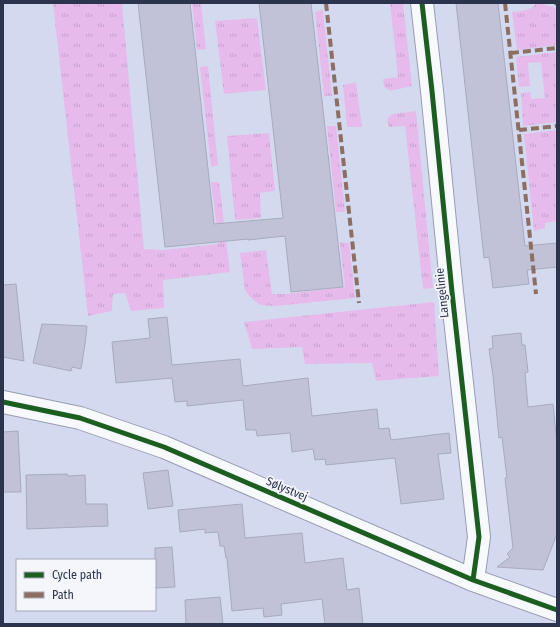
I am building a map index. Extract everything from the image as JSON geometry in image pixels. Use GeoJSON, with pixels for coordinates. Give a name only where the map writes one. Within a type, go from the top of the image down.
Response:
{"type":"FeatureCollection","features":[{"type":"Feature","properties":{"kind":"street","name":"Langelinie"},"geometry":{"type":"LineString","coordinates":[[422,3],[479,538],[473,580]]}},
{"type":"Feature","properties":{"kind":"street","name":"Sølystvej"},"geometry":{"type":"LineString","coordinates":[[3,402],[80,418],[164,446],[473,580],[557,610]]}},
{"type":"Feature","properties":{"kind":"green space"},"geometry":{"type":"Polygon","coordinates":[[[53,3],[122,3],[144,249],[163,250],[219,244],[211,182],[219,182],[230,272],[163,280],[164,308],[131,311],[125,293],[113,294],[112,311],[88,316],[53,3]]]}},
{"type":"Feature","properties":{"kind":"green space"},"geometry":{"type":"Polygon","coordinates":[[[192,3],[201,3],[206,49],[197,50],[192,3]]]}},
{"type":"Feature","properties":{"kind":"green space"},"geometry":{"type":"Polygon","coordinates":[[[390,3],[403,3],[412,86],[390,91],[384,87],[383,79],[398,77],[390,3]]]}},
{"type":"Feature","properties":{"kind":"green space"},"geometry":{"type":"Polygon","coordinates":[[[537,3],[556,8],[557,45],[517,50],[512,12],[523,11],[537,3]]]}},
{"type":"Feature","properties":{"kind":"green space"},"geometry":{"type":"Polygon","coordinates":[[[323,10],[332,96],[324,96],[315,12],[323,10]]]}},
{"type":"Feature","properties":{"kind":"green space"},"geometry":{"type":"Polygon","coordinates":[[[257,18],[266,90],[224,94],[215,21],[257,18]]]}},
{"type":"Feature","properties":{"kind":"green space"},"geometry":{"type":"Polygon","coordinates":[[[557,52],[557,122],[523,126],[521,93],[530,92],[531,99],[545,98],[541,62],[528,63],[530,86],[519,87],[516,57],[557,52]]]}},
{"type":"Feature","properties":{"kind":"green space"},"geometry":{"type":"Polygon","coordinates":[[[208,66],[218,165],[211,167],[200,67],[208,66]]]}},
{"type":"Feature","properties":{"kind":"green space"},"geometry":{"type":"Polygon","coordinates":[[[356,82],[362,127],[347,127],[343,85],[356,82]]]}},
{"type":"Feature","properties":{"kind":"green space"},"geometry":{"type":"Polygon","coordinates":[[[416,111],[433,288],[423,289],[405,126],[389,127],[387,119],[392,114],[416,111]]]}},
{"type":"Feature","properties":{"kind":"green space"},"geometry":{"type":"Polygon","coordinates":[[[327,126],[336,126],[345,212],[336,212],[327,126]]]}},
{"type":"Feature","properties":{"kind":"green space"},"geometry":{"type":"Polygon","coordinates":[[[557,130],[557,221],[545,223],[545,228],[534,231],[524,134],[557,130]]]}},
{"type":"Feature","properties":{"kind":"green space"},"geometry":{"type":"Polygon","coordinates":[[[269,133],[275,191],[260,193],[261,218],[235,220],[227,136],[269,133]]]}},
{"type":"Feature","properties":{"kind":"green space"},"geometry":{"type":"Polygon","coordinates":[[[340,242],[349,243],[355,298],[276,306],[260,305],[250,297],[245,290],[240,253],[266,250],[272,294],[286,294],[345,287],[340,242]]]}},
{"type":"Feature","properties":{"kind":"green space"},"geometry":{"type":"Polygon","coordinates":[[[434,302],[439,376],[376,381],[372,363],[305,364],[302,347],[252,349],[244,322],[434,302]]]}},
{"type":"Feature","properties":{"kind":"building"},"geometry":{"type":"Polygon","coordinates":[[[138,3],[190,3],[214,224],[283,218],[259,3],[311,3],[343,287],[291,292],[285,236],[165,247],[138,3]]]}},
{"type":"Feature","properties":{"kind":"building"},"geometry":{"type":"Polygon","coordinates":[[[456,3],[498,3],[525,246],[557,243],[557,267],[527,270],[529,284],[493,288],[489,257],[484,258],[456,3]]]}},
{"type":"Feature","properties":{"kind":"building"},"geometry":{"type":"Polygon","coordinates":[[[16,284],[24,361],[3,357],[3,285],[16,284]]]}},
{"type":"Feature","properties":{"kind":"building"},"geometry":{"type":"Polygon","coordinates":[[[167,317],[172,365],[240,359],[243,386],[308,378],[312,416],[377,409],[379,429],[389,428],[391,440],[449,433],[451,453],[438,454],[444,499],[401,504],[395,458],[326,465],[325,459],[315,460],[313,449],[292,452],[290,433],[257,436],[256,430],[246,430],[243,400],[187,406],[187,401],[175,402],[172,378],[116,383],[112,342],[150,338],[148,319],[167,317]]]}},
{"type":"Feature","properties":{"kind":"building"},"geometry":{"type":"Polygon","coordinates":[[[42,324],[87,326],[81,369],[72,367],[71,371],[33,363],[42,324]]]}},
{"type":"Feature","properties":{"kind":"building"},"geometry":{"type":"Polygon","coordinates":[[[521,333],[522,345],[525,345],[528,372],[525,373],[528,407],[553,404],[557,444],[557,534],[543,570],[497,567],[510,557],[507,554],[513,548],[505,478],[507,478],[502,437],[499,438],[489,349],[493,348],[492,336],[521,333]]]}},
{"type":"Feature","properties":{"kind":"building"},"geometry":{"type":"Polygon","coordinates":[[[18,431],[21,492],[3,492],[3,432],[18,431]]]}},
{"type":"Feature","properties":{"kind":"building"},"geometry":{"type":"Polygon","coordinates":[[[168,470],[173,506],[148,509],[143,473],[168,470]]]}},
{"type":"Feature","properties":{"kind":"building"},"geometry":{"type":"Polygon","coordinates":[[[67,474],[68,476],[85,475],[86,504],[107,504],[108,526],[27,529],[26,475],[67,474]]]}},
{"type":"Feature","properties":{"kind":"building"},"geometry":{"type":"Polygon","coordinates":[[[242,504],[245,538],[302,533],[305,563],[343,558],[347,590],[359,588],[363,624],[325,624],[322,599],[281,604],[282,615],[264,617],[263,608],[232,611],[227,558],[224,546],[220,546],[218,532],[205,533],[205,529],[180,532],[178,510],[242,504]]]}},
{"type":"Feature","properties":{"kind":"building"},"geometry":{"type":"Polygon","coordinates":[[[172,547],[175,587],[156,588],[155,548],[172,547]]]}},
{"type":"Feature","properties":{"kind":"building"},"geometry":{"type":"Polygon","coordinates":[[[220,597],[223,624],[186,624],[185,600],[220,597]]]}},
{"type":"Feature","properties":{"kind":"marked path"},"geometry":{"type":"LineString","coordinates":[[326,3],[359,303]]}},
{"type":"Feature","properties":{"kind":"marked path"},"geometry":{"type":"LineString","coordinates":[[505,3],[536,294]]}},
{"type":"Feature","properties":{"kind":"marked path"},"geometry":{"type":"LineString","coordinates":[[511,53],[557,48]]}},
{"type":"Feature","properties":{"kind":"marked path"},"geometry":{"type":"LineString","coordinates":[[519,130],[557,126]]}},
{"type":"Feature","properties":{"kind":"cycle path"},"geometry":{"type":"LineString","coordinates":[[422,3],[479,537],[473,580]]}},
{"type":"Feature","properties":{"kind":"cycle path"},"geometry":{"type":"LineString","coordinates":[[3,402],[80,418],[164,447],[473,580],[557,610]]}}]}
